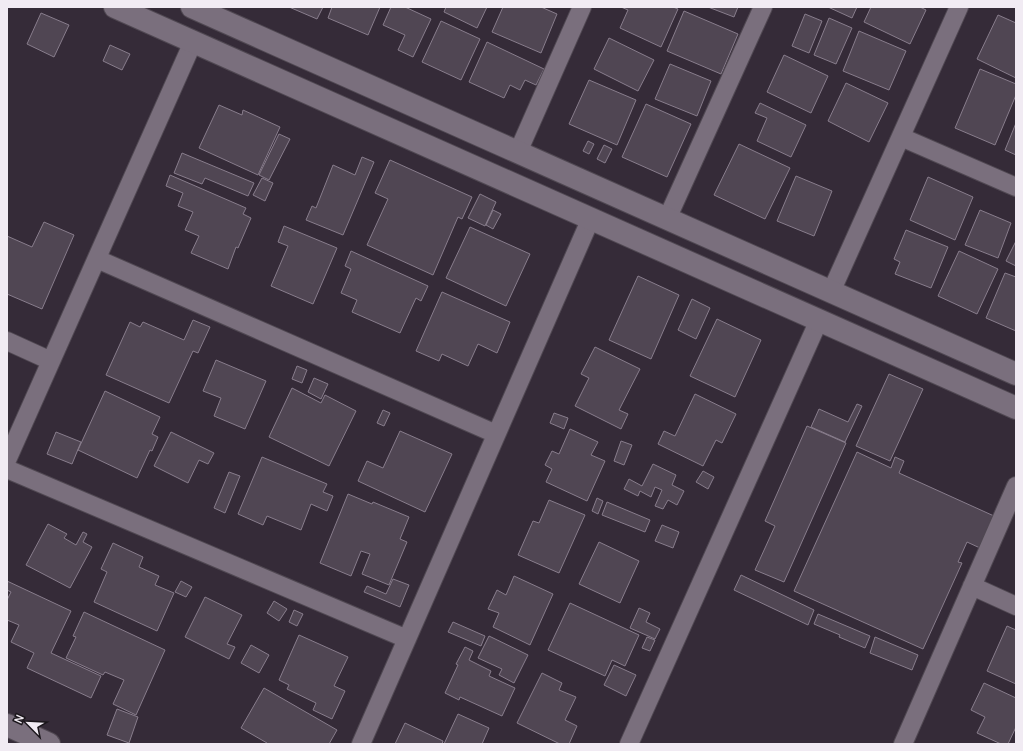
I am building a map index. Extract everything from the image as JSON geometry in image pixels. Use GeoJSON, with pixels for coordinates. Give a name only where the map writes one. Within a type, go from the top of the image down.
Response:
{"type":"FeatureCollection","features":[{"type":"Feature","properties":{"kind":"street"},"geometry":{"type":"LineString","coordinates":[[115,7],[1016,408]]}},
{"type":"Feature","properties":{"kind":"street"},"geometry":{"type":"LineString","coordinates":[[192,7],[1016,374]]}},
{"type":"Feature","properties":{"kind":"street"},"geometry":{"type":"LineString","coordinates":[[518,152],[582,7]]}},
{"type":"Feature","properties":{"kind":"street"},"geometry":{"type":"LineString","coordinates":[[667,219],[763,7]]}},
{"type":"Feature","properties":{"kind":"street"},"geometry":{"type":"LineString","coordinates":[[831,292],[959,7]]}},
{"type":"Feature","properties":{"kind":"street"},"geometry":{"type":"LineString","coordinates":[[7,460],[193,42]]}},
{"type":"Feature","properties":{"kind":"street"},"geometry":{"type":"LineString","coordinates":[[901,137],[1016,187]]}},
{"type":"Feature","properties":{"kind":"street"},"geometry":{"type":"LineString","coordinates":[[361,744],[591,218]]}},
{"type":"Feature","properties":{"kind":"street"},"geometry":{"type":"LineString","coordinates":[[97,259],[496,434]]}},
{"type":"Feature","properties":{"kind":"street"},"geometry":{"type":"LineString","coordinates":[[819,320],[985,360]]}},
{"type":"Feature","properties":{"kind":"street"},"geometry":{"type":"LineString","coordinates":[[629,744],[819,320]]}},
{"type":"Feature","properties":{"kind":"street"},"geometry":{"type":"LineString","coordinates":[[7,341],[51,360]]}},
{"type":"Feature","properties":{"kind":"street"},"geometry":{"type":"LineString","coordinates":[[7,469],[407,639]]}},
{"type":"Feature","properties":{"kind":"street"},"geometry":{"type":"LineString","coordinates":[[904,744],[1016,486]]}},
{"type":"Feature","properties":{"kind":"street"},"geometry":{"type":"LineString","coordinates":[[972,586],[1016,606]]}},
{"type":"Feature","properties":{"kind":"street"},"geometry":{"type":"LineString","coordinates":[[7,725],[48,744]]}},
{"type":"Feature","properties":{"kind":"building"},"geometry":{"type":"Polygon","coordinates":[[[289,7],[323,7],[317,19],[289,7]]]}},
{"type":"Feature","properties":{"kind":"building"},"geometry":{"type":"Polygon","coordinates":[[[332,7],[380,7],[368,35],[328,18],[332,7]]]}},
{"type":"Feature","properties":{"kind":"building"},"geometry":{"type":"Polygon","coordinates":[[[391,7],[405,7],[431,19],[413,57],[398,50],[405,35],[383,25],[391,7]]]}},
{"type":"Feature","properties":{"kind":"building"},"geometry":{"type":"Polygon","coordinates":[[[446,7],[487,7],[477,28],[444,12],[446,7]]]}},
{"type":"Feature","properties":{"kind":"building"},"geometry":{"type":"Polygon","coordinates":[[[503,7],[541,7],[557,14],[541,53],[492,32],[503,7]]]}},
{"type":"Feature","properties":{"kind":"building"},"geometry":{"type":"Polygon","coordinates":[[[621,7],[673,7],[678,9],[661,47],[620,28],[628,10],[621,7]]]}},
{"type":"Feature","properties":{"kind":"building"},"geometry":{"type":"Polygon","coordinates":[[[708,7],[738,7],[734,17],[708,7]]]}},
{"type":"Feature","properties":{"kind":"building"},"geometry":{"type":"Polygon","coordinates":[[[828,7],[857,7],[852,18],[828,7]]]}},
{"type":"Feature","properties":{"kind":"building"},"geometry":{"type":"Polygon","coordinates":[[[871,7],[920,7],[926,10],[910,44],[864,22],[871,7]]]}},
{"type":"Feature","properties":{"kind":"building"},"geometry":{"type":"Polygon","coordinates":[[[684,11],[738,34],[721,74],[667,51],[684,11]]]}},
{"type":"Feature","properties":{"kind":"building"},"geometry":{"type":"Polygon","coordinates":[[[41,13],[69,25],[54,57],[27,44],[41,13]]]}},
{"type":"Feature","properties":{"kind":"building"},"geometry":{"type":"Polygon","coordinates":[[[805,14],[822,21],[809,53],[792,46],[805,14]]]}},
{"type":"Feature","properties":{"kind":"building"},"geometry":{"type":"Polygon","coordinates":[[[998,15],[1016,23],[1016,78],[977,59],[998,15]]]}},
{"type":"Feature","properties":{"kind":"building"},"geometry":{"type":"Polygon","coordinates":[[[829,18],[852,28],[836,64],[814,55],[829,18]]]}},
{"type":"Feature","properties":{"kind":"building"},"geometry":{"type":"Polygon","coordinates":[[[441,21],[480,39],[461,80],[422,62],[441,21]]]}},
{"type":"Feature","properties":{"kind":"building"},"geometry":{"type":"Polygon","coordinates":[[[859,31],[906,51],[889,90],[843,71],[859,31]]]}},
{"type":"Feature","properties":{"kind":"building"},"geometry":{"type":"Polygon","coordinates":[[[609,38],[654,60],[638,91],[594,69],[609,38]]]}},
{"type":"Feature","properties":{"kind":"building"},"geometry":{"type":"Polygon","coordinates":[[[487,42],[544,69],[536,85],[525,80],[520,90],[510,85],[504,98],[469,82],[487,42]]]}},
{"type":"Feature","properties":{"kind":"building"},"geometry":{"type":"Polygon","coordinates":[[[110,45],[130,54],[122,70],[103,61],[110,45]]]}},
{"type":"Feature","properties":{"kind":"building"},"geometry":{"type":"Polygon","coordinates":[[[784,55],[828,76],[811,113],[767,92],[784,55]]]}},
{"type":"Feature","properties":{"kind":"building"},"geometry":{"type":"Polygon","coordinates":[[[670,64],[711,81],[697,116],[655,99],[670,64]]]}},
{"type":"Feature","properties":{"kind":"building"},"geometry":{"type":"Polygon","coordinates":[[[980,69],[1016,84],[1016,95],[995,145],[955,128],[980,69]]]}},
{"type":"Feature","properties":{"kind":"building"},"geometry":{"type":"Polygon","coordinates":[[[589,80],[636,100],[617,145],[569,124],[589,80]]]}},
{"type":"Feature","properties":{"kind":"building"},"geometry":{"type":"Polygon","coordinates":[[[846,83],[888,103],[869,142],[828,121],[846,83]]]}},
{"type":"Feature","properties":{"kind":"building"},"geometry":{"type":"Polygon","coordinates":[[[760,103],[806,125],[791,157],[757,141],[767,118],[755,113],[760,103]]]}},
{"type":"Feature","properties":{"kind":"building"},"geometry":{"type":"Polygon","coordinates":[[[646,104],[691,124],[667,177],[622,157],[646,104]]]}},
{"type":"Feature","properties":{"kind":"building"},"geometry":{"type":"Polygon","coordinates":[[[219,105],[242,115],[243,110],[280,127],[258,175],[199,148],[219,105]]]}},
{"type":"Feature","properties":{"kind":"building"},"geometry":{"type":"Polygon","coordinates":[[[1016,123],[1016,155],[1005,150],[1016,123]]]}},
{"type":"Feature","properties":{"kind":"building"},"geometry":{"type":"Polygon","coordinates":[[[279,134],[290,139],[269,180],[259,175],[279,134]]]}},
{"type":"Feature","properties":{"kind":"building"},"geometry":{"type":"Polygon","coordinates":[[[588,141],[594,144],[589,154],[583,151],[588,141]]]}},
{"type":"Feature","properties":{"kind":"building"},"geometry":{"type":"Polygon","coordinates":[[[739,144],[790,168],[765,219],[714,195],[739,144]]]}},
{"type":"Feature","properties":{"kind":"building"},"geometry":{"type":"Polygon","coordinates":[[[604,145],[612,149],[605,163],[597,159],[604,145]]]}},
{"type":"Feature","properties":{"kind":"building"},"geometry":{"type":"Polygon","coordinates":[[[182,153],[254,183],[248,196],[205,178],[202,184],[174,173],[182,153]]]}},
{"type":"Feature","properties":{"kind":"building"},"geometry":{"type":"Polygon","coordinates":[[[362,157],[374,162],[343,235],[306,220],[312,206],[316,208],[333,165],[355,175],[362,157]]]}},
{"type":"Feature","properties":{"kind":"building"},"geometry":{"type":"Polygon","coordinates":[[[390,160],[472,197],[462,219],[458,217],[433,275],[367,245],[388,199],[375,193],[390,160]]]}},
{"type":"Feature","properties":{"kind":"building"},"geometry":{"type":"Polygon","coordinates":[[[170,175],[246,208],[243,214],[251,218],[238,248],[236,247],[228,269],[191,253],[199,236],[185,230],[193,212],[178,206],[183,193],[166,186],[170,175]]]}},
{"type":"Feature","properties":{"kind":"building"},"geometry":{"type":"Polygon","coordinates":[[[796,176],[832,191],[814,236],[777,221],[796,176]]]}},
{"type":"Feature","properties":{"kind":"building"},"geometry":{"type":"Polygon","coordinates":[[[928,177],[973,197],[955,240],[910,220],[928,177]]]}},
{"type":"Feature","properties":{"kind":"building"},"geometry":{"type":"Polygon","coordinates":[[[262,178],[273,183],[265,201],[253,195],[262,178]]]}},
{"type":"Feature","properties":{"kind":"building"},"geometry":{"type":"Polygon","coordinates":[[[480,194],[496,202],[485,226],[468,218],[480,194]]]}},
{"type":"Feature","properties":{"kind":"building"},"geometry":{"type":"Polygon","coordinates":[[[493,210],[501,214],[493,229],[486,225],[493,210]]]}},
{"type":"Feature","properties":{"kind":"building"},"geometry":{"type":"Polygon","coordinates":[[[980,210],[1011,223],[998,258],[965,245],[980,210]]]}},
{"type":"Feature","properties":{"kind":"building"},"geometry":{"type":"Polygon","coordinates":[[[44,222],[74,235],[42,309],[7,294],[7,236],[32,247],[44,222]]]}},
{"type":"Feature","properties":{"kind":"building"},"geometry":{"type":"Polygon","coordinates":[[[284,226],[337,248],[313,304],[271,286],[288,246],[278,242],[284,226]]]}},
{"type":"Feature","properties":{"kind":"building"},"geometry":{"type":"Polygon","coordinates":[[[470,227],[530,254],[506,306],[446,278],[470,227]]]}},
{"type":"Feature","properties":{"kind":"building"},"geometry":{"type":"Polygon","coordinates":[[[906,230],[948,247],[931,288],[895,274],[900,262],[894,259],[906,230]]]}},
{"type":"Feature","properties":{"kind":"building"},"geometry":{"type":"Polygon","coordinates":[[[1016,241],[1016,266],[1006,261],[1016,241]]]}},
{"type":"Feature","properties":{"kind":"building"},"geometry":{"type":"Polygon","coordinates":[[[351,251],[428,286],[421,301],[416,298],[400,333],[352,312],[357,300],[341,293],[351,269],[345,266],[351,251]]]}},
{"type":"Feature","properties":{"kind":"building"},"geometry":{"type":"Polygon","coordinates":[[[959,251],[998,269],[977,314],[938,296],[959,251]]]}},
{"type":"Feature","properties":{"kind":"building"},"geometry":{"type":"Polygon","coordinates":[[[1005,273],[1016,277],[1016,331],[986,318],[1005,273]]]}},
{"type":"Feature","properties":{"kind":"building"},"geometry":{"type":"Polygon","coordinates":[[[638,276],[679,295],[651,359],[609,340],[638,276]]]}},
{"type":"Feature","properties":{"kind":"building"},"geometry":{"type":"Polygon","coordinates":[[[442,292],[510,322],[497,353],[478,344],[468,366],[442,354],[439,361],[416,351],[442,292]]]}},
{"type":"Feature","properties":{"kind":"building"},"geometry":{"type":"Polygon","coordinates":[[[692,299],[710,308],[696,339],[678,330],[692,299]]]}},
{"type":"Feature","properties":{"kind":"building"},"geometry":{"type":"Polygon","coordinates":[[[717,319],[761,340],[735,397],[690,376],[717,319]]]}},
{"type":"Feature","properties":{"kind":"building"},"geometry":{"type":"Polygon","coordinates":[[[193,320],[210,327],[198,353],[193,351],[169,403],[106,375],[130,322],[140,327],[143,322],[184,340],[193,320]]]}},
{"type":"Feature","properties":{"kind":"building"},"geometry":{"type":"Polygon","coordinates":[[[595,347],[640,369],[619,410],[628,414],[621,429],[575,406],[589,378],[581,374],[595,347]]]}},
{"type":"Feature","properties":{"kind":"building"},"geometry":{"type":"Polygon","coordinates":[[[216,360],[266,381],[245,429],[214,416],[221,398],[203,391],[216,360]]]}},
{"type":"Feature","properties":{"kind":"building"},"geometry":{"type":"Polygon","coordinates":[[[297,366],[307,370],[302,383],[292,379],[297,366]]]}},
{"type":"Feature","properties":{"kind":"building"},"geometry":{"type":"Polygon","coordinates":[[[889,374],[923,389],[890,461],[856,446],[889,374]]]}},
{"type":"Feature","properties":{"kind":"building"},"geometry":{"type":"Polygon","coordinates":[[[314,378],[328,384],[321,399],[308,392],[314,378]]]}},
{"type":"Feature","properties":{"kind":"building"},"geometry":{"type":"Polygon","coordinates":[[[292,388],[321,403],[325,395],[356,411],[329,466],[269,437],[292,388]]]}},
{"type":"Feature","properties":{"kind":"building"},"geometry":{"type":"Polygon","coordinates":[[[105,391],[160,417],[152,434],[158,437],[137,478],[78,450],[105,391]]]}},
{"type":"Feature","properties":{"kind":"building"},"geometry":{"type":"Polygon","coordinates":[[[695,394],[736,414],[722,443],[716,440],[703,466],[658,444],[664,431],[675,436],[695,394]]]}},
{"type":"Feature","properties":{"kind":"building"},"geometry":{"type":"Polygon","coordinates":[[[857,404],[862,406],[845,442],[811,427],[819,409],[848,422],[857,404]]]}},
{"type":"Feature","properties":{"kind":"building"},"geometry":{"type":"Polygon","coordinates":[[[383,410],[390,413],[384,426],[377,423],[383,410]]]}},
{"type":"Feature","properties":{"kind":"building"},"geometry":{"type":"Polygon","coordinates":[[[554,413],[568,418],[564,429],[550,423],[554,413]]]}},
{"type":"Feature","properties":{"kind":"building"},"geometry":{"type":"Polygon","coordinates":[[[807,426],[846,443],[784,582],[755,570],[775,526],[765,521],[807,426]]]}},
{"type":"Feature","properties":{"kind":"building"},"geometry":{"type":"Polygon","coordinates":[[[570,429],[598,442],[591,455],[605,461],[587,501],[546,482],[552,469],[545,465],[552,451],[559,454],[570,429]]]}},
{"type":"Feature","properties":{"kind":"building"},"geometry":{"type":"Polygon","coordinates":[[[400,431],[452,454],[425,512],[358,481],[367,461],[383,468],[400,431]]]}},
{"type":"Feature","properties":{"kind":"building"},"geometry":{"type":"Polygon","coordinates":[[[56,432],[81,442],[72,464],[47,454],[56,432]]]}},
{"type":"Feature","properties":{"kind":"building"},"geometry":{"type":"Polygon","coordinates":[[[171,432],[214,453],[208,464],[199,460],[188,483],[154,466],[171,432]]]}},
{"type":"Feature","properties":{"kind":"building"},"geometry":{"type":"Polygon","coordinates":[[[621,441],[632,445],[624,465],[614,461],[621,441]]]}},
{"type":"Feature","properties":{"kind":"building"},"geometry":{"type":"Polygon","coordinates":[[[857,452],[891,468],[895,457],[904,461],[899,473],[994,516],[980,548],[967,542],[958,562],[962,563],[923,649],[794,591],[857,452]]]}},
{"type":"Feature","properties":{"kind":"building"},"geometry":{"type":"Polygon","coordinates":[[[262,457],[327,484],[323,492],[333,496],[327,511],[311,504],[301,530],[267,516],[263,525],[238,514],[262,457]]]}},
{"type":"Feature","properties":{"kind":"building"},"geometry":{"type":"Polygon","coordinates":[[[653,464],[676,475],[672,485],[684,491],[677,505],[668,500],[663,509],[655,506],[662,490],[655,487],[651,497],[640,491],[638,496],[624,489],[629,479],[642,486],[653,464]]]}},
{"type":"Feature","properties":{"kind":"building"},"geometry":{"type":"Polygon","coordinates":[[[703,471],[714,477],[708,489],[696,482],[703,471]]]}},
{"type":"Feature","properties":{"kind":"building"},"geometry":{"type":"Polygon","coordinates":[[[229,472],[240,476],[225,513],[214,508],[229,472]]]}},
{"type":"Feature","properties":{"kind":"building"},"geometry":{"type":"Polygon","coordinates":[[[348,494],[372,504],[373,502],[409,517],[400,539],[407,542],[389,585],[362,574],[370,554],[361,551],[351,576],[320,563],[348,494]]]}},
{"type":"Feature","properties":{"kind":"building"},"geometry":{"type":"Polygon","coordinates":[[[597,498],[603,501],[598,514],[592,511],[597,498]]]}},
{"type":"Feature","properties":{"kind":"building"},"geometry":{"type":"Polygon","coordinates":[[[549,500],[585,515],[559,573],[518,555],[533,521],[539,523],[549,500]]]}},
{"type":"Feature","properties":{"kind":"building"},"geometry":{"type":"Polygon","coordinates":[[[607,502],[650,520],[645,532],[602,515],[607,502]]]}},
{"type":"Feature","properties":{"kind":"building"},"geometry":{"type":"Polygon","coordinates":[[[48,524],[67,534],[64,538],[76,545],[83,532],[87,534],[83,542],[92,547],[70,588],[26,565],[48,524]]]}},
{"type":"Feature","properties":{"kind":"building"},"geometry":{"type":"Polygon","coordinates":[[[662,525],[679,532],[673,548],[655,541],[662,525]]]}},
{"type":"Feature","properties":{"kind":"building"},"geometry":{"type":"Polygon","coordinates":[[[599,542],[639,561],[620,603],[579,584],[599,542]]]}},
{"type":"Feature","properties":{"kind":"building"},"geometry":{"type":"Polygon","coordinates":[[[113,543],[143,557],[139,567],[159,576],[155,585],[174,593],[157,631],[94,602],[107,572],[101,569],[113,543]]]}},
{"type":"Feature","properties":{"kind":"building"},"geometry":{"type":"Polygon","coordinates":[[[741,575],[814,610],[808,625],[734,590],[741,575]]]}},
{"type":"Feature","properties":{"kind":"building"},"geometry":{"type":"Polygon","coordinates":[[[514,576],[553,594],[530,645],[493,627],[499,613],[488,609],[497,590],[506,595],[514,576]]]}},
{"type":"Feature","properties":{"kind":"building"},"geometry":{"type":"Polygon","coordinates":[[[393,579],[409,585],[400,607],[364,592],[367,586],[386,594],[393,579]]]}},
{"type":"Feature","properties":{"kind":"building"},"geometry":{"type":"Polygon","coordinates":[[[7,581],[71,611],[51,653],[101,676],[91,698],[27,668],[34,653],[11,642],[19,625],[7,620],[7,600],[11,592],[7,590],[7,581]]]}},
{"type":"Feature","properties":{"kind":"building"},"geometry":{"type":"Polygon","coordinates":[[[181,581],[192,587],[186,597],[175,592],[181,581]]]}},
{"type":"Feature","properties":{"kind":"building"},"geometry":{"type":"Polygon","coordinates":[[[205,597],[242,615],[227,644],[235,647],[229,659],[185,637],[205,597]]]}},
{"type":"Feature","properties":{"kind":"building"},"geometry":{"type":"Polygon","coordinates":[[[274,601],[287,609],[279,621],[267,613],[274,601]]]}},
{"type":"Feature","properties":{"kind":"building"},"geometry":{"type":"Polygon","coordinates":[[[570,603],[639,635],[625,666],[612,660],[605,676],[548,650],[570,603]]]}},
{"type":"Feature","properties":{"kind":"building"},"geometry":{"type":"Polygon","coordinates":[[[639,608],[650,613],[646,622],[660,629],[655,639],[630,628],[639,608]]]}},
{"type":"Feature","properties":{"kind":"building"},"geometry":{"type":"Polygon","coordinates":[[[294,610],[303,614],[297,626],[289,622],[294,610]]]}},
{"type":"Feature","properties":{"kind":"building"},"geometry":{"type":"Polygon","coordinates":[[[84,612],[165,650],[136,715],[113,704],[124,680],[105,672],[103,675],[66,658],[76,637],[73,636],[84,612]]]}},
{"type":"Feature","properties":{"kind":"building"},"geometry":{"type":"Polygon","coordinates":[[[818,614],[870,636],[865,648],[814,624],[818,614]]]}},
{"type":"Feature","properties":{"kind":"building"},"geometry":{"type":"Polygon","coordinates":[[[453,622],[485,636],[481,646],[448,632],[453,622]]]}},
{"type":"Feature","properties":{"kind":"building"},"geometry":{"type":"Polygon","coordinates":[[[1007,626],[1016,630],[1016,684],[987,671],[1007,626]]]}},
{"type":"Feature","properties":{"kind":"building"},"geometry":{"type":"Polygon","coordinates":[[[299,635],[348,657],[334,686],[345,691],[332,719],[313,710],[316,703],[287,689],[289,685],[279,680],[299,635]]]}},
{"type":"Feature","properties":{"kind":"building"},"geometry":{"type":"Polygon","coordinates":[[[489,636],[528,655],[514,683],[499,675],[502,669],[478,658],[489,636]]]}},
{"type":"Feature","properties":{"kind":"building"},"geometry":{"type":"Polygon","coordinates":[[[647,637],[655,640],[650,651],[642,648],[647,637]]]}},
{"type":"Feature","properties":{"kind":"building"},"geometry":{"type":"Polygon","coordinates":[[[875,637],[918,655],[912,670],[870,653],[875,637]]]}},
{"type":"Feature","properties":{"kind":"building"},"geometry":{"type":"Polygon","coordinates":[[[251,645],[269,655],[259,673],[241,663],[251,645]]]}},
{"type":"Feature","properties":{"kind":"building"},"geometry":{"type":"Polygon","coordinates":[[[465,647],[473,651],[469,660],[491,671],[489,676],[515,688],[502,716],[460,697],[459,700],[445,693],[458,665],[456,664],[465,647]]]}},
{"type":"Feature","properties":{"kind":"building"},"geometry":{"type":"Polygon","coordinates":[[[614,665],[636,675],[626,696],[604,685],[614,665]]]}},
{"type":"Feature","properties":{"kind":"building"},"geometry":{"type":"Polygon","coordinates":[[[542,673],[562,683],[559,690],[576,697],[565,720],[577,726],[569,744],[560,744],[517,723],[542,673]]]}},
{"type":"Feature","properties":{"kind":"building"},"geometry":{"type":"Polygon","coordinates":[[[984,683],[1016,698],[1016,727],[1008,744],[1001,744],[977,733],[985,717],[971,710],[984,683]]]}},
{"type":"Feature","properties":{"kind":"building"},"geometry":{"type":"Polygon","coordinates":[[[264,688],[337,730],[329,744],[266,744],[267,743],[241,728],[264,688]]]}},
{"type":"Feature","properties":{"kind":"building"},"geometry":{"type":"Polygon","coordinates":[[[117,709],[138,717],[129,743],[107,735],[117,709]]]}},
{"type":"Feature","properties":{"kind":"building"},"geometry":{"type":"Polygon","coordinates":[[[458,714],[489,728],[482,744],[444,744],[458,714]]]}},
{"type":"Feature","properties":{"kind":"building"},"geometry":{"type":"Polygon","coordinates":[[[405,723],[443,741],[442,744],[395,744],[405,723]]]}}]}
